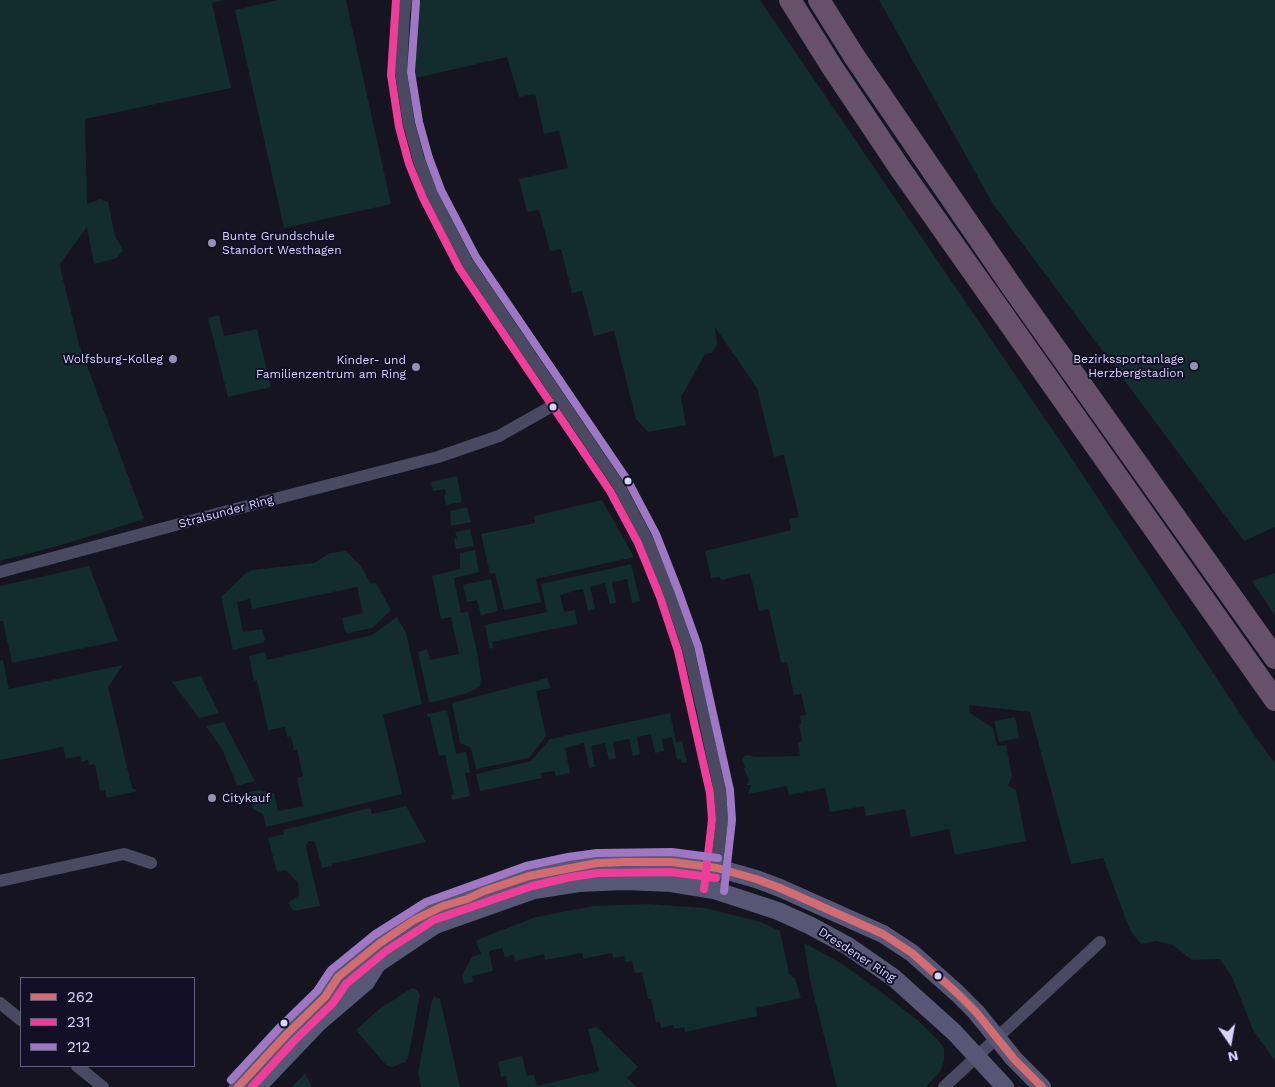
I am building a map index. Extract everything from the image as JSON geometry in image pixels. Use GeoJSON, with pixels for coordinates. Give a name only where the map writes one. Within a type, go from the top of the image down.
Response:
{"type":"FeatureCollection","features":[{"type":"Feature","properties":{"kind":"highway"},"geometry":{"type":"LineString","coordinates":[[790,0],[832,67],[907,178],[1275,700]]}},
{"type":"Feature","properties":{"kind":"highway"},"geometry":{"type":"LineString","coordinates":[[819,0],[854,56],[1007,280],[1275,658]]}},
{"type":"Feature","properties":{"kind":"street"},"geometry":{"type":"LineString","coordinates":[[406,0],[401,73],[409,124],[419,161],[440,212],[467,262],[617,483],[647,539],[669,592],[688,648],[720,792],[722,820],[714,890]]}},
{"type":"Feature","properties":{"kind":"street","name":"Stralsunder Ring"},"geometry":{"type":"LineString","coordinates":[[0,572],[240,507],[438,457],[499,436],[561,401]]}},
{"type":"Feature","properties":{"kind":"street"},"geometry":{"type":"LineString","coordinates":[[0,881],[124,854],[151,863]]}},
{"type":"Feature","properties":{"kind":"street","name":"Dresdener Ring"},"geometry":{"type":"LineString","coordinates":[[238,1087],[287,1034],[325,997],[338,977],[414,920],[430,911],[468,899],[507,882],[568,867],[626,862],[672,862],[717,868],[780,888],[883,934],[912,953],[937,974],[976,1012],[1014,1059],[1042,1087]]}},
{"type":"Feature","properties":{"kind":"street","name":"Dresdener Ring"},"geometry":{"type":"LineString","coordinates":[[257,1087],[312,1029],[366,982],[377,964],[435,925],[534,890],[579,883],[624,881],[671,883],[714,890],[778,911],[810,925],[848,946],[912,993],[954,1032],[1005,1087]]}},
{"type":"Feature","properties":{"kind":"street"},"geometry":{"type":"LineString","coordinates":[[944,1087],[1100,942]]}},
{"type":"Feature","properties":{"kind":"street"},"geometry":{"type":"LineString","coordinates":[[0,1002],[20,1019]]}},
{"type":"Feature","properties":{"kind":"street"},"geometry":{"type":"LineString","coordinates":[[78,1067],[103,1087]]}},
{"type":"Feature","properties":{"kind":"green space"},"geometry":{"type":"Polygon","coordinates":[[[0,0],[223,0],[212,3],[231,88],[85,119],[87,204],[100,199],[108,202],[115,236],[123,250],[117,258],[94,264],[87,227],[60,264],[61,271],[79,344],[144,519],[61,545],[0,561],[0,0]]]}},
{"type":"Feature","properties":{"kind":"green space"},"geometry":{"type":"Polygon","coordinates":[[[278,0],[346,0],[391,204],[284,228],[235,10],[278,0]]]}},
{"type":"Feature","properties":{"kind":"green space"},"geometry":{"type":"Polygon","coordinates":[[[416,0],[760,0],[1069,454],[1254,735],[1275,763],[1275,1061],[1253,1030],[1232,977],[1220,959],[1192,960],[1173,945],[1156,941],[1141,944],[1130,930],[1103,858],[1071,864],[1030,712],[969,705],[970,713],[993,728],[997,746],[1006,745],[1012,776],[1008,786],[1016,790],[1026,841],[955,855],[949,829],[911,837],[905,809],[866,816],[864,806],[830,812],[825,788],[789,795],[787,786],[748,794],[751,785],[747,785],[749,780],[742,760],[744,756],[800,756],[798,743],[802,741],[799,724],[801,724],[800,716],[806,715],[801,694],[794,695],[787,662],[781,663],[769,609],[759,611],[750,573],[722,580],[719,577],[711,578],[705,551],[791,530],[789,519],[799,517],[784,455],[774,457],[757,388],[715,327],[717,344],[712,353],[705,354],[681,397],[686,425],[648,432],[636,419],[614,331],[594,336],[582,291],[572,293],[561,249],[550,251],[539,210],[527,212],[519,179],[568,168],[559,131],[544,134],[535,94],[519,97],[507,57],[416,78],[413,30],[416,0]]]}},
{"type":"Feature","properties":{"kind":"green space","name":"Bezirkssportanlage Herzbergstadion"},"geometry":{"type":"Polygon","coordinates":[[[879,0],[1275,0],[1275,527],[1244,541],[993,204],[879,0]]]}},
{"type":"Feature","properties":{"kind":"green space"},"geometry":{"type":"Polygon","coordinates":[[[219,315],[224,336],[257,329],[271,387],[228,397],[208,318],[219,315]]]}},
{"type":"Feature","properties":{"kind":"green space"},"geometry":{"type":"Polygon","coordinates":[[[457,476],[462,502],[446,505],[445,489],[433,491],[431,482],[457,476]]]}},
{"type":"Feature","properties":{"kind":"green space"},"geometry":{"type":"Polygon","coordinates":[[[602,500],[634,557],[536,579],[541,602],[504,610],[495,573],[490,574],[481,534],[535,523],[534,516],[602,500]]]}},
{"type":"Feature","properties":{"kind":"green space"},"geometry":{"type":"Polygon","coordinates":[[[467,507],[471,522],[451,526],[450,511],[467,507]]]}},
{"type":"Feature","properties":{"kind":"green space"},"geometry":{"type":"Polygon","coordinates":[[[470,529],[474,546],[456,549],[454,539],[457,539],[455,532],[470,529]]]}},
{"type":"Feature","properties":{"kind":"green space"},"geometry":{"type":"Polygon","coordinates":[[[475,550],[479,572],[454,578],[461,613],[468,611],[478,657],[481,678],[480,687],[467,693],[429,702],[418,652],[427,649],[430,660],[459,654],[451,617],[441,619],[432,576],[460,569],[460,553],[475,550]]]}},
{"type":"Feature","properties":{"kind":"green space"},"geometry":{"type":"Polygon","coordinates":[[[346,551],[361,566],[371,584],[376,583],[391,610],[372,628],[348,633],[345,631],[342,618],[363,613],[357,587],[252,609],[250,599],[237,602],[243,632],[262,629],[264,642],[233,650],[221,597],[245,574],[252,570],[314,563],[330,553],[346,551]]]}},
{"type":"Feature","properties":{"kind":"green space"},"geometry":{"type":"Polygon","coordinates":[[[631,564],[640,601],[632,603],[627,579],[612,582],[616,603],[610,604],[605,583],[590,587],[595,609],[588,611],[583,589],[571,591],[560,595],[564,612],[575,610],[577,624],[492,642],[493,648],[490,649],[485,625],[547,612],[541,584],[631,564]]]}},
{"type":"Feature","properties":{"kind":"green space"},"geometry":{"type":"Polygon","coordinates":[[[89,566],[118,641],[12,663],[3,621],[0,621],[0,586],[89,566]]]}},
{"type":"Feature","properties":{"kind":"green space"},"geometry":{"type":"Polygon","coordinates":[[[1275,573],[1275,616],[1252,581],[1275,573]]]}},
{"type":"Feature","properties":{"kind":"green space"},"geometry":{"type":"Polygon","coordinates":[[[491,579],[498,611],[481,615],[477,600],[467,602],[463,585],[491,579]]]}},
{"type":"Feature","properties":{"kind":"green space"},"geometry":{"type":"Polygon","coordinates":[[[397,617],[406,633],[422,704],[383,715],[402,794],[266,827],[263,814],[253,809],[252,804],[248,801],[243,800],[249,792],[259,790],[274,793],[278,811],[303,806],[297,778],[303,776],[297,750],[294,750],[291,736],[287,737],[285,727],[268,730],[257,680],[254,681],[249,656],[265,652],[267,660],[372,635],[397,617]]]}},
{"type":"Feature","properties":{"kind":"green space"},"geometry":{"type":"Polygon","coordinates":[[[3,660],[9,689],[123,665],[108,687],[132,788],[137,791],[107,798],[105,790],[100,791],[95,764],[89,765],[88,760],[81,762],[80,756],[66,759],[63,747],[0,760],[0,661],[3,660]]]}},
{"type":"Feature","properties":{"kind":"green space"},"geometry":{"type":"Polygon","coordinates":[[[201,676],[219,713],[199,718],[172,682],[201,676]]]}},
{"type":"Feature","properties":{"kind":"green space"},"geometry":{"type":"Polygon","coordinates":[[[547,678],[551,688],[536,691],[546,736],[529,758],[476,769],[471,748],[460,743],[452,703],[547,678]]]}},
{"type":"Feature","properties":{"kind":"green space"},"geometry":{"type":"Polygon","coordinates":[[[447,710],[456,754],[466,752],[470,772],[465,773],[470,796],[452,800],[451,795],[454,794],[445,755],[439,756],[430,717],[427,717],[427,714],[447,710]]]}},
{"type":"Feature","properties":{"kind":"green space"},"geometry":{"type":"Polygon","coordinates":[[[670,713],[676,742],[682,741],[687,762],[682,763],[681,759],[677,760],[672,737],[662,739],[664,751],[655,753],[651,734],[637,737],[640,754],[633,756],[629,739],[613,742],[616,758],[609,760],[605,743],[591,746],[595,767],[589,768],[584,743],[565,748],[570,773],[556,776],[554,771],[541,773],[542,778],[480,791],[476,774],[531,761],[550,739],[670,713]]]}},
{"type":"Feature","properties":{"kind":"green space"},"geometry":{"type":"Polygon","coordinates":[[[1015,717],[1019,738],[999,742],[994,721],[1015,717]]]}},
{"type":"Feature","properties":{"kind":"green space"},"geometry":{"type":"Polygon","coordinates":[[[224,722],[255,781],[237,786],[222,749],[206,726],[224,722]]]}},
{"type":"Feature","properties":{"kind":"green space"},"geometry":{"type":"Polygon","coordinates":[[[406,806],[426,842],[322,868],[315,842],[309,841],[306,845],[307,852],[320,906],[294,911],[288,903],[299,895],[298,883],[286,870],[277,872],[268,838],[284,834],[283,830],[370,808],[372,814],[406,806]]]}},
{"type":"Feature","properties":{"kind":"green space"},"geometry":{"type":"Polygon","coordinates":[[[647,904],[705,908],[761,922],[780,931],[789,973],[795,979],[801,998],[756,1008],[757,1016],[685,1032],[684,1027],[674,1029],[673,1025],[661,1028],[660,1022],[656,1022],[651,999],[648,999],[642,972],[635,973],[632,961],[625,962],[624,956],[613,958],[612,953],[583,959],[582,953],[545,960],[544,954],[515,961],[514,955],[505,957],[502,948],[489,951],[493,971],[472,976],[473,982],[464,984],[462,975],[472,957],[481,954],[476,941],[484,937],[536,917],[594,906],[647,904]]]}},
{"type":"Feature","properties":{"kind":"green space"},"geometry":{"type":"Polygon","coordinates":[[[804,943],[839,962],[880,991],[921,1023],[937,1039],[944,1048],[944,1060],[941,1070],[926,1087],[837,1087],[810,980],[804,943]]]}},
{"type":"Feature","properties":{"kind":"green space"},"geometry":{"type":"Polygon","coordinates":[[[412,988],[417,990],[420,995],[408,1058],[405,1062],[392,1067],[386,1065],[356,1030],[378,1010],[412,988]]]}},
{"type":"Feature","properties":{"kind":"green space"},"geometry":{"type":"Polygon","coordinates":[[[434,996],[440,999],[460,1087],[421,1087],[418,1074],[434,996]]]}},
{"type":"Feature","properties":{"kind":"green space"},"geometry":{"type":"Polygon","coordinates":[[[597,1027],[638,1067],[627,1078],[637,1087],[508,1087],[506,1076],[501,1077],[498,1062],[522,1056],[527,1076],[534,1075],[537,1086],[599,1071],[588,1029],[597,1027]]]}},
{"type":"Feature","properties":{"kind":"green space"},"geometry":{"type":"Polygon","coordinates":[[[305,1073],[312,1087],[292,1087],[305,1073]]]}},
{"type":"Feature","properties":{"kind":"transit line","name":"231"},"geometry":{"type":"LineString","coordinates":[[396,0],[391,75],[399,127],[409,164],[423,198],[459,268],[610,491],[638,543],[660,597],[678,651],[710,793],[712,820],[704,889]]}},
{"type":"Feature","properties":{"kind":"transit line","name":"212"},"geometry":{"type":"LineString","coordinates":[[416,2],[411,72],[419,122],[429,158],[441,190],[476,257],[628,481],[656,534],[698,646],[730,790],[732,820],[724,891]]}},
{"type":"Feature","properties":{"kind":"transit line","name":"212"},"geometry":{"type":"LineString","coordinates":[[231,1080],[280,1027],[317,991],[331,970],[374,935],[426,902],[526,866],[568,857],[597,853],[672,852],[718,858]]}},
{"type":"Feature","properties":{"kind":"transit line","name":"262"},"geometry":{"type":"LineString","coordinates":[[238,1087],[287,1034],[325,997],[338,977],[380,943],[414,920],[443,906],[529,876],[597,863],[626,862],[672,862],[717,868],[780,888],[883,934],[912,953],[957,993],[976,1012],[1014,1059],[1042,1087]]}},
{"type":"Feature","properties":{"kind":"transit line","name":"231"},"geometry":{"type":"LineString","coordinates":[[252,1087],[294,1041],[333,1003],[346,984],[386,951],[434,920],[532,886],[571,877],[598,873],[671,872],[716,878]]}},
{"type":"Feature","properties":{"kind":"place","name":"Bunte Grundschule Standort Westhagen"},"geometry":{"type":"Point","coordinates":[212,243]}},
{"type":"Feature","properties":{"kind":"place","name":"Wolfsburg-Kolleg"},"geometry":{"type":"Point","coordinates":[173,359]}},
{"type":"Feature","properties":{"kind":"place","name":"Bezirkssportanlage Herzbergstadion"},"geometry":{"type":"Point","coordinates":[1194,366]}},
{"type":"Feature","properties":{"kind":"place","name":"Kinder- und Familienzentrum am Ring"},"geometry":{"type":"Point","coordinates":[416,367]}},
{"type":"Feature","properties":{"kind":"place","name":"Citykauf"},"geometry":{"type":"Point","coordinates":[212,798]}}]}
